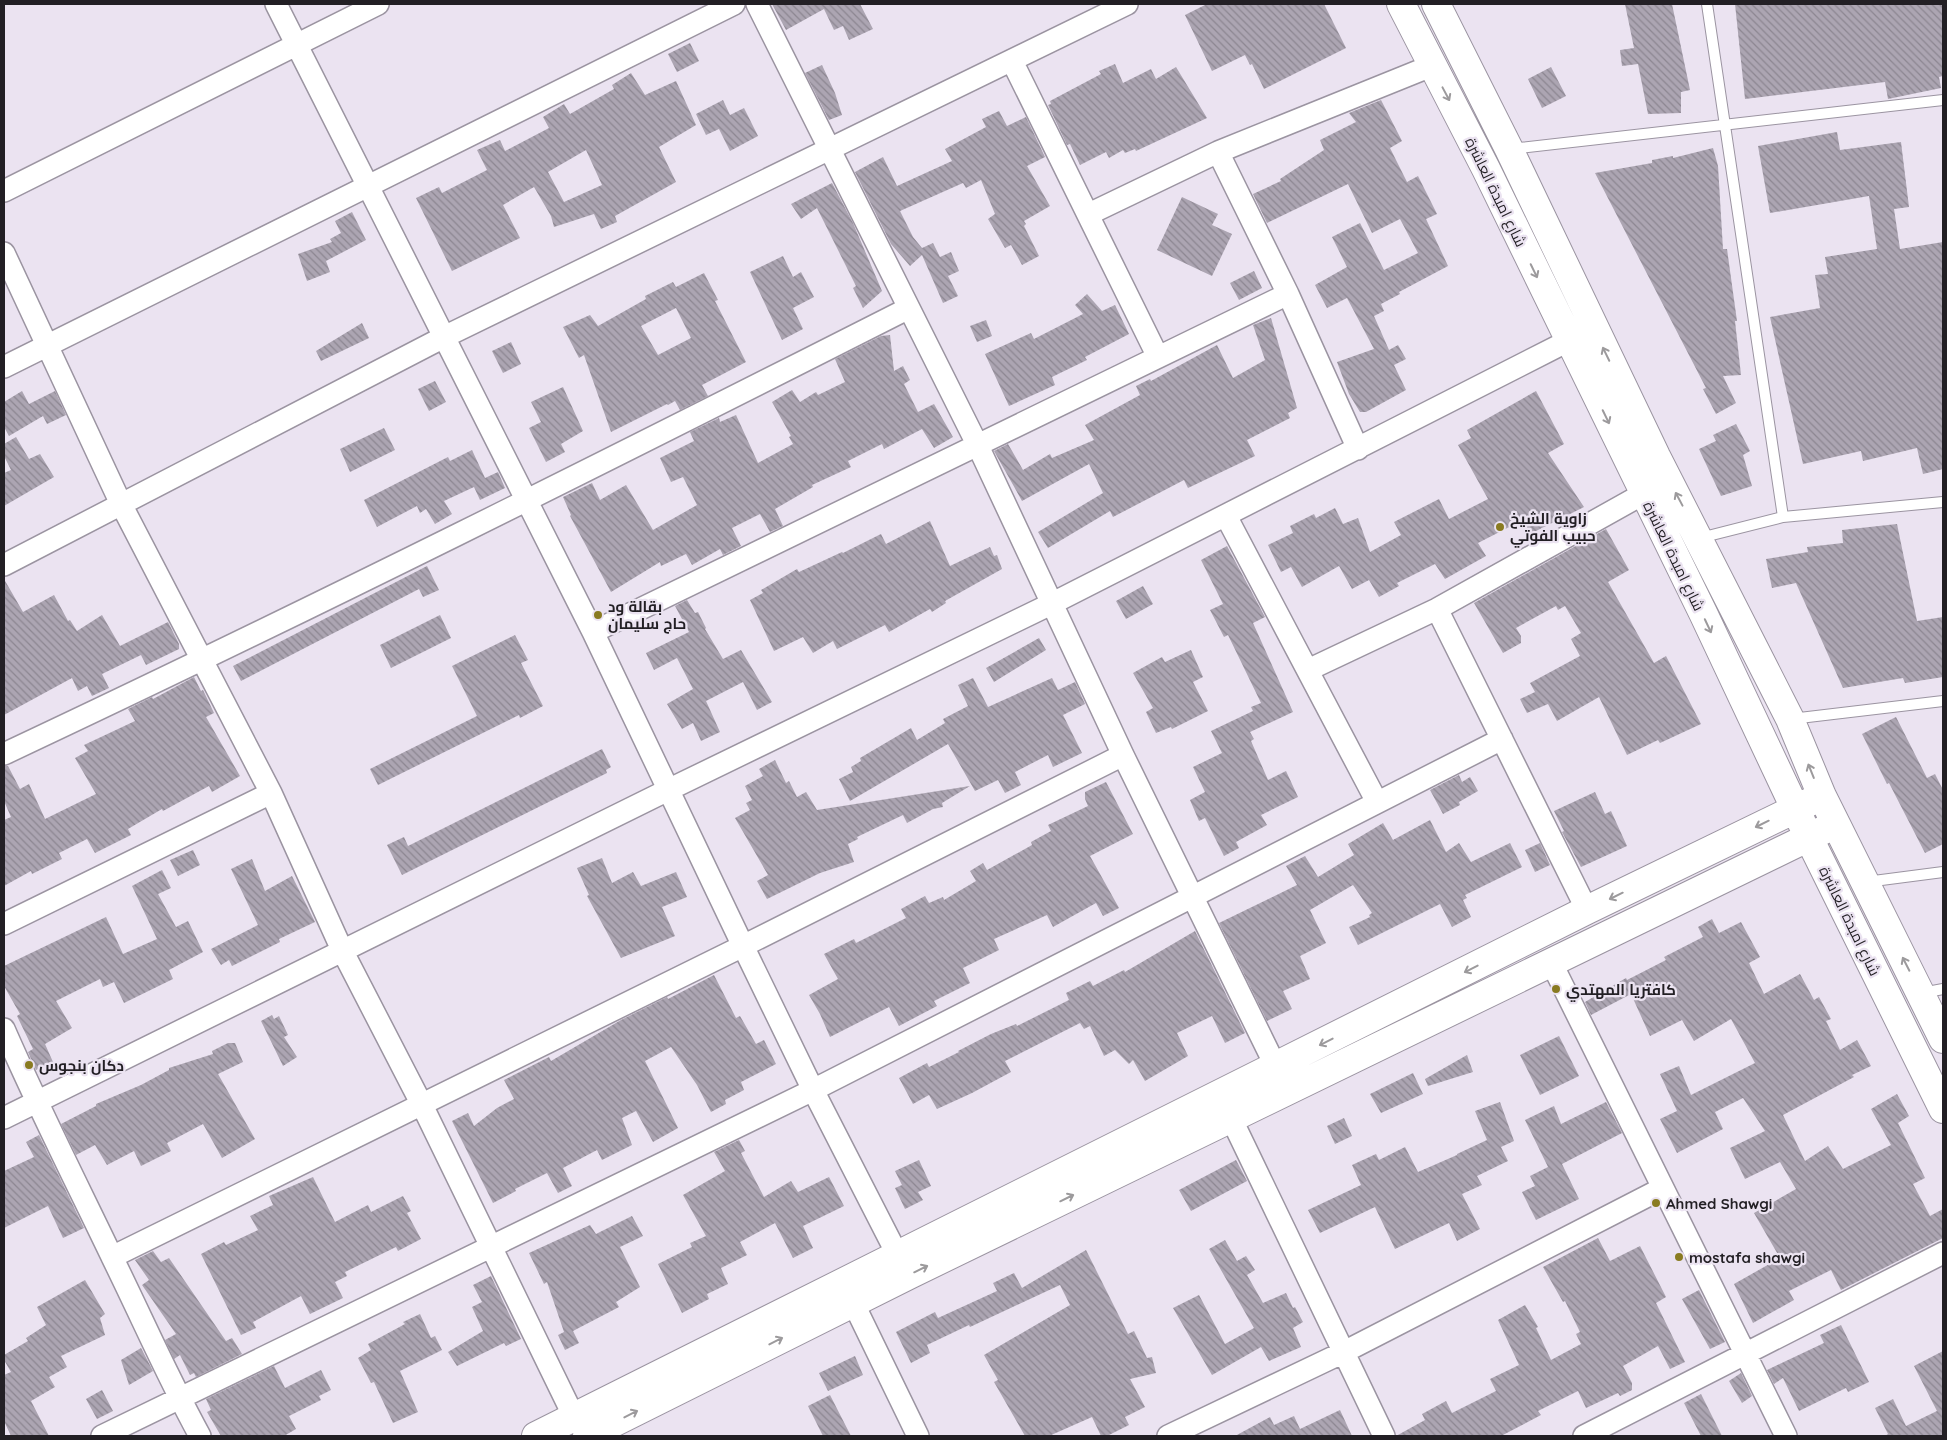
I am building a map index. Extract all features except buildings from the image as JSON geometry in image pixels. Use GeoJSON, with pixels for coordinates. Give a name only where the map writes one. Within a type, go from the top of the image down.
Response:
{"type":"FeatureCollection","features":[{"type":"Feature","properties":{"kind":"main road","name":"شارع امبدة العاشرة"},"geometry":{"type":"LineString","coordinates":[[1402,4],[1486,169],[1809,838],[1943,1109]]}},
{"type":"Feature","properties":{"kind":"main road","name":"شارع امبدة العاشرة"},"geometry":{"type":"LineString","coordinates":[[1436,4],[1509,149],[1656,456],[1790,719],[1822,796],[1865,882],[1932,991],[1943,1039]]}},
{"type":"Feature","properties":{"kind":"main road"},"geometry":{"type":"LineString","coordinates":[[536,1436],[581,1427],[848,1292],[1134,1151],[1276,1067],[1587,910],[1822,796]]}},
{"type":"Feature","properties":{"kind":"main road"},"geometry":{"type":"LineString","coordinates":[[848,1292],[897,1254],[1134,1151],[1231,1118],[1552,964],[1836,824]]}},
{"type":"Feature","properties":{"kind":"street"},"geometry":{"type":"LineString","coordinates":[[276,4],[593,632],[813,1090],[897,1254]]}},
{"type":"Feature","properties":{"kind":"street"},"geometry":{"type":"LineString","coordinates":[[4,191],[378,4]]}},
{"type":"Feature","properties":{"kind":"street"},"geometry":{"type":"LineString","coordinates":[[4,367],[734,4]]}},
{"type":"Feature","properties":{"kind":"street"},"geometry":{"type":"LineString","coordinates":[[757,4],[978,446],[1123,755],[1276,1067]]}},
{"type":"Feature","properties":{"kind":"street"},"geometry":{"type":"LineString","coordinates":[[4,565],[444,337],[1127,4]]}},
{"type":"Feature","properties":{"kind":"street"},"geometry":{"type":"LineString","coordinates":[[1012,61],[1158,357]]}},
{"type":"Feature","properties":{"kind":"street"},"geometry":{"type":"LineString","coordinates":[[1089,214],[1218,152],[1432,66]]}},
{"type":"Feature","properties":{"kind":"street"},"geometry":{"type":"LineString","coordinates":[[1218,152],[1288,294],[1358,449]]}},
{"type":"Feature","properties":{"kind":"street"},"geometry":{"type":"LineString","coordinates":[[4,253],[121,504],[270,793],[342,950],[422,1105],[581,1427]]}},
{"type":"Feature","properties":{"kind":"street"},"geometry":{"type":"LineString","coordinates":[[593,632],[1288,294]]}},
{"type":"Feature","properties":{"kind":"street"},"geometry":{"type":"LineString","coordinates":[[4,754],[203,660],[527,501],[909,308]]}},
{"type":"Feature","properties":{"kind":"street"},"geometry":{"type":"LineString","coordinates":[[4,1118],[342,950],[1051,604],[1568,341]]}},
{"type":"Feature","properties":{"kind":"street"},"geometry":{"type":"LineString","coordinates":[[1308,670],[1437,608],[1643,494]]}},
{"type":"Feature","properties":{"kind":"street"},"geometry":{"type":"LineString","coordinates":[[1226,516],[1377,802]]}},
{"type":"Feature","properties":{"kind":"street"},"geometry":{"type":"LineString","coordinates":[[1437,608],[1587,910]]}},
{"type":"Feature","properties":{"kind":"street"},"geometry":{"type":"LineString","coordinates":[[102,1436],[813,1090],[1502,739]]}},
{"type":"Feature","properties":{"kind":"street"},"geometry":{"type":"LineString","coordinates":[[112,1257],[743,946],[1123,755]]}},
{"type":"Feature","properties":{"kind":"street"},"geometry":{"type":"LineString","coordinates":[[4,924],[270,793]]}},
{"type":"Feature","properties":{"kind":"street"},"geometry":{"type":"LineString","coordinates":[[1552,964],[1786,1436]]}},
{"type":"Feature","properties":{"kind":"street"},"geometry":{"type":"LineString","coordinates":[[4,1029],[36,1102],[179,1399],[200,1436]]}},
{"type":"Feature","properties":{"kind":"street"},"geometry":{"type":"LineString","coordinates":[[1231,1118],[1384,1436]]}},
{"type":"Feature","properties":{"kind":"street"},"geometry":{"type":"LineString","coordinates":[[1168,1436],[1344,1352],[1663,1188]]}},
{"type":"Feature","properties":{"kind":"street"},"geometry":{"type":"LineString","coordinates":[[1584,1436],[1943,1253]]}},
{"type":"Feature","properties":{"kind":"street"},"geometry":{"type":"LineString","coordinates":[[848,1292],[918,1436]]}},
{"type":"Feature","properties":{"kind":"lane"},"geometry":{"type":"LineString","coordinates":[[1706,4],[1783,517]]}},
{"type":"Feature","properties":{"kind":"lane"},"geometry":{"type":"LineString","coordinates":[[1509,149],[1943,100]]}},
{"type":"Feature","properties":{"kind":"lane"},"geometry":{"type":"LineString","coordinates":[[1699,538],[1783,517],[1943,502]]}},
{"type":"Feature","properties":{"kind":"lane"},"geometry":{"type":"LineString","coordinates":[[1790,719],[1943,701]]}},
{"type":"Feature","properties":{"kind":"lane"},"geometry":{"type":"LineString","coordinates":[[1865,882],[1943,872]]}},
{"type":"Feature","properties":{"kind":"place","name":"زاوية الشيخ حبيب الفوتي"},"geometry":{"type":"Point","coordinates":[1500,527]}},
{"type":"Feature","properties":{"kind":"place","name":"بقالة ود حاج سليمان"},"geometry":{"type":"Point","coordinates":[598,615]}},
{"type":"Feature","properties":{"kind":"place","name":"كافتريا المهتدي"},"geometry":{"type":"Point","coordinates":[1556,989]}},
{"type":"Feature","properties":{"kind":"place","name":"دكان بنجوس"},"geometry":{"type":"Point","coordinates":[29,1065]}},
{"type":"Feature","properties":{"kind":"place","name":"Ahmed Shawgi"},"geometry":{"type":"Point","coordinates":[1656,1203]}},
{"type":"Feature","properties":{"kind":"place","name":"mostafa shawgi"},"geometry":{"type":"Point","coordinates":[1679,1257]}}]}
